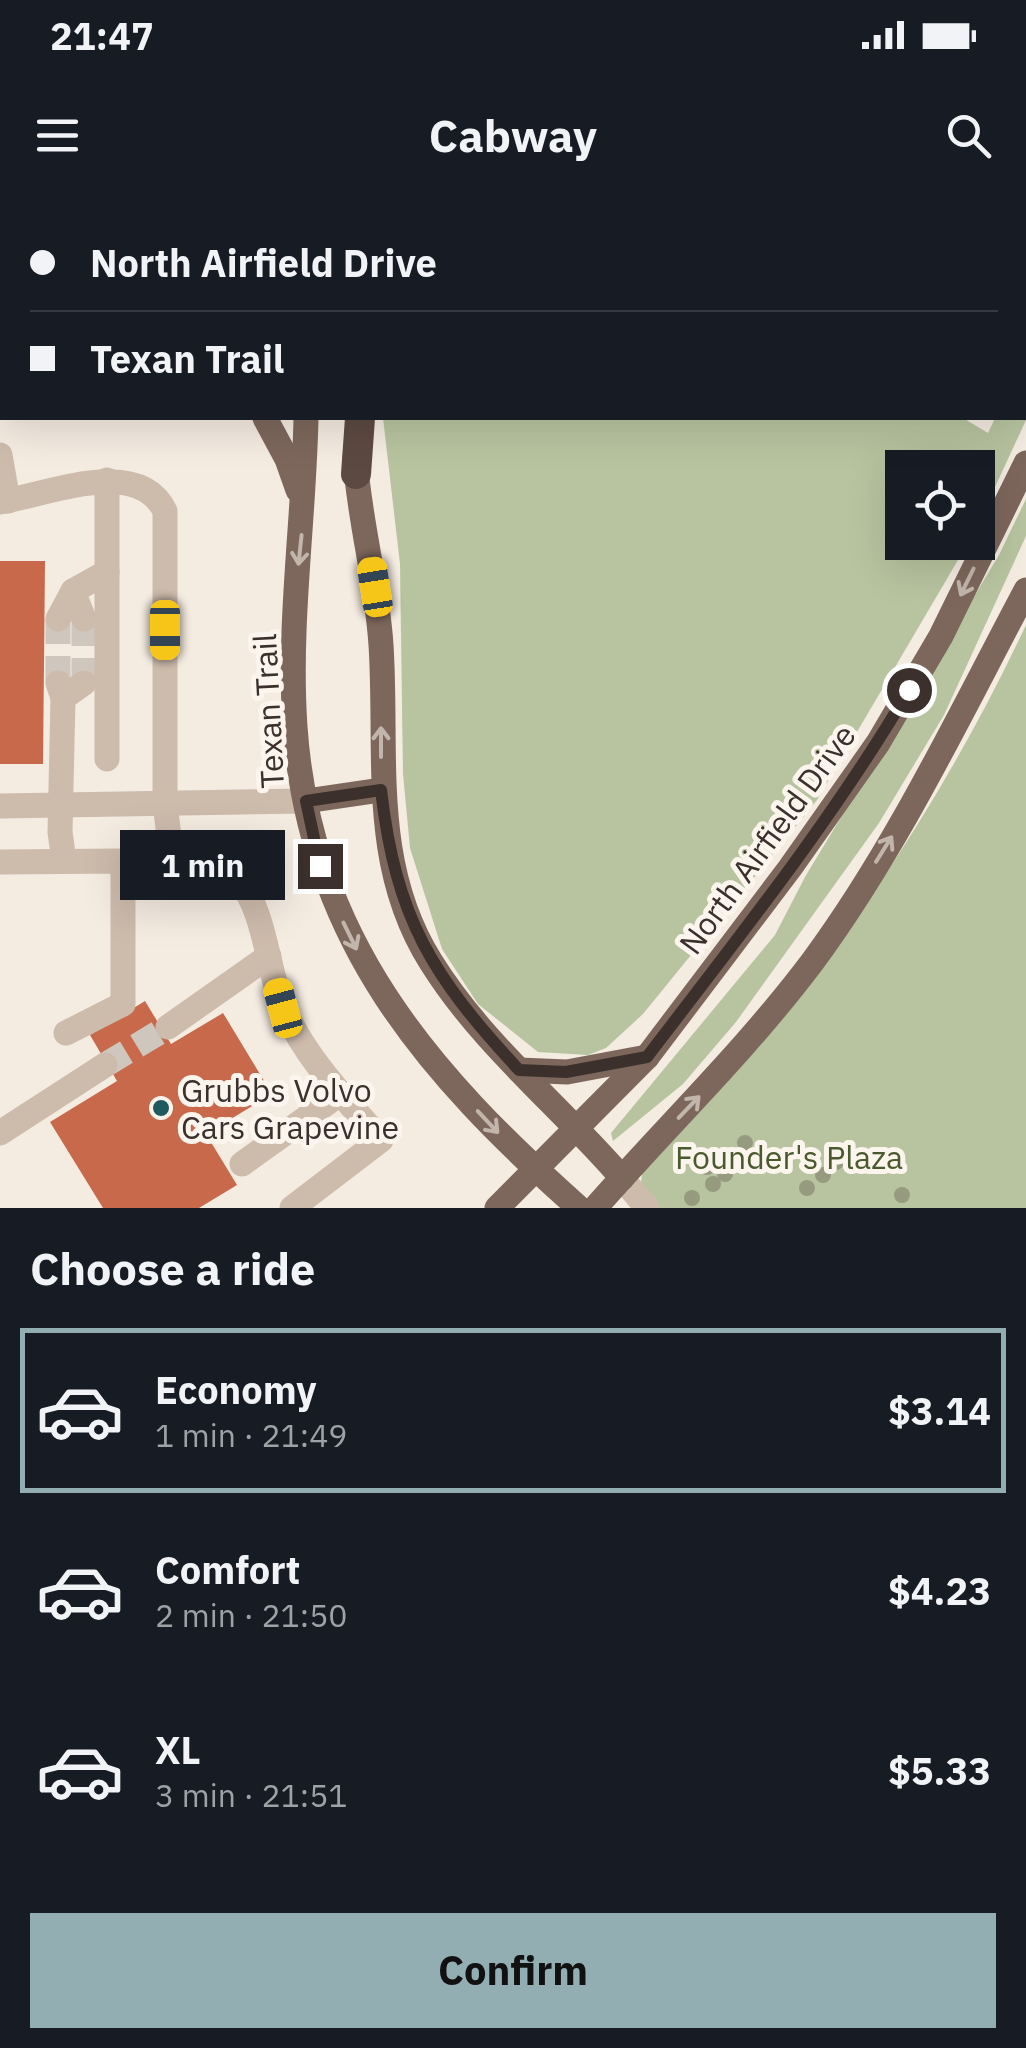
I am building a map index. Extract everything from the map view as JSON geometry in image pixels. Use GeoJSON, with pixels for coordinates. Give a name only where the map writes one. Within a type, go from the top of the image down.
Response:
{"type":"FeatureCollection","features":[{"type":"Feature","properties":{"kind":"highway"},"geometry":{"type":"LineString","coordinates":[[356,420],[356,474]]}},
{"type":"Feature","properties":{"kind":"main road"},"geometry":{"type":"LineString","coordinates":[[266,420],[288,459],[304,510]]}},
{"type":"Feature","properties":{"kind":"main road","name":"Texan Trail"},"geometry":{"type":"LineString","coordinates":[[306,420],[294,657],[295,728],[320,866],[378,990],[434,1064],[538,1172],[579,1208]]}},
{"type":"Feature","properties":{"kind":"main road","name":"North Airfield Drive"},"geometry":{"type":"LineString","coordinates":[[497,1208],[538,1172],[647,1057],[878,743],[941,636],[1026,463]]}},
{"type":"Feature","properties":{"kind":"main road"},"geometry":{"type":"LineString","coordinates":[[356,474],[381,646],[381,790],[401,902],[429,960],[466,1014],[622,1178]]}},
{"type":"Feature","properties":{"kind":"main road"},"geometry":{"type":"LineString","coordinates":[[595,1208],[708,1088],[812,962],[936,764],[1026,590]]}},
{"type":"Feature","properties":{"kind":"main road"},"geometry":{"type":"LineString","coordinates":[[306,801],[381,790]]}},
{"type":"Feature","properties":{"kind":"main road"},"geometry":{"type":"LineString","coordinates":[[519,1070],[566,1072],[647,1057]]}},
{"type":"Feature","properties":{"kind":"lane"},"geometry":{"type":"LineString","coordinates":[[0,455],[4,501],[107,480],[137,483],[156,494],[165,511],[165,804],[170,844],[187,857],[228,868],[240,880],[270,956],[283,1008],[310,1056],[380,1140],[292,1208]]}},
{"type":"Feature","properties":{"kind":"lane"},"geometry":{"type":"LineString","coordinates":[[107,480],[108,758]]}},
{"type":"Feature","properties":{"kind":"lane"},"geometry":{"type":"LineString","coordinates":[[58,618],[73,591],[107,572]]}},
{"type":"Feature","properties":{"kind":"lane"},"geometry":{"type":"LineString","coordinates":[[73,591],[84,619]]}},
{"type":"Feature","properties":{"kind":"lane"},"geometry":{"type":"LineString","coordinates":[[64,862],[61,806],[68,688],[108,698]]}},
{"type":"Feature","properties":{"kind":"lane"},"geometry":{"type":"LineString","coordinates":[[0,806],[306,801]]}},
{"type":"Feature","properties":{"kind":"lane"},"geometry":{"type":"LineString","coordinates":[[0,862],[122,861],[123,1004],[66,1032]]}},
{"type":"Feature","properties":{"kind":"lane"},"geometry":{"type":"LineString","coordinates":[[168,1027],[270,956]]}},
{"type":"Feature","properties":{"kind":"lane"},"geometry":{"type":"LineString","coordinates":[[0,1133],[105,1065]]}},
{"type":"Feature","properties":{"kind":"lane"},"geometry":{"type":"LineString","coordinates":[[242,1164],[341,1093]]}},
{"type":"Feature","properties":{"kind":"lane"},"geometry":{"type":"LineString","coordinates":[[622,1178],[647,1208]]}},
{"type":"Feature","properties":{"kind":"green space"},"geometry":{"type":"Polygon","coordinates":[[[383,420],[966,420],[988,433],[994,420],[1026,420],[995,487],[995,450],[885,450],[885,560],[958,560],[817,800],[643,1014],[606,1048],[588,1055],[538,1052],[478,1004],[442,949],[410,848],[403,774],[400,564],[383,420]]]}},
{"type":"Feature","properties":{"kind":"green space"},"geometry":{"type":"Polygon","coordinates":[[[1026,499],[1026,536],[944,715],[879,823],[736,1022],[683,1084],[613,1141],[611,1133],[775,935],[805,877],[999,555],[1026,499]]]}},
{"type":"Feature","properties":{"kind":"green space","name":"Founder's Plaza"},"geometry":{"type":"Polygon","coordinates":[[[1026,625],[1026,1208],[653,1208],[641,1185],[642,1173],[755,1049],[857,916],[948,774],[1026,625]]]}},
{"type":"Feature","properties":{"kind":"building"},"geometry":{"type":"Polygon","coordinates":[[[0,561],[45,561],[43,764],[0,764],[0,561]]]}},
{"type":"Feature","properties":{"kind":"building","name":"Grubbs Volvo Cars Grapevine"},"geometry":{"type":"Polygon","coordinates":[[[145,1001],[171,1044],[223,1013],[272,1094],[206,1134],[237,1185],[199,1208],[103,1208],[50,1122],[117,1081],[90,1035],[145,1001]]]}},
{"type":"Feature","properties":{"kind":"tunnel"},"geometry":{"type":"LineString","coordinates":[[58,619],[58,683]]}},
{"type":"Feature","properties":{"kind":"tunnel"},"geometry":{"type":"LineString","coordinates":[[84,619],[84,683]]}},
{"type":"Feature","properties":{"kind":"tunnel"},"geometry":{"type":"LineString","coordinates":[[105,1065],[168,1027]]}},
{"type":"Feature","properties":{"kind":"place","name":"Grubbs Volvo Cars Grapevine"},"geometry":{"type":"Point","coordinates":[161,1108]}},
{"type":"Feature","properties":{"kind":"route"},"geometry":{"type":"LineString","coordinates":[[320,866],[306,801],[381,790],[401,902],[429,960],[466,1014],[519,1070],[566,1072],[647,1057],[790,868],[878,743],[909,690]]}}]}
